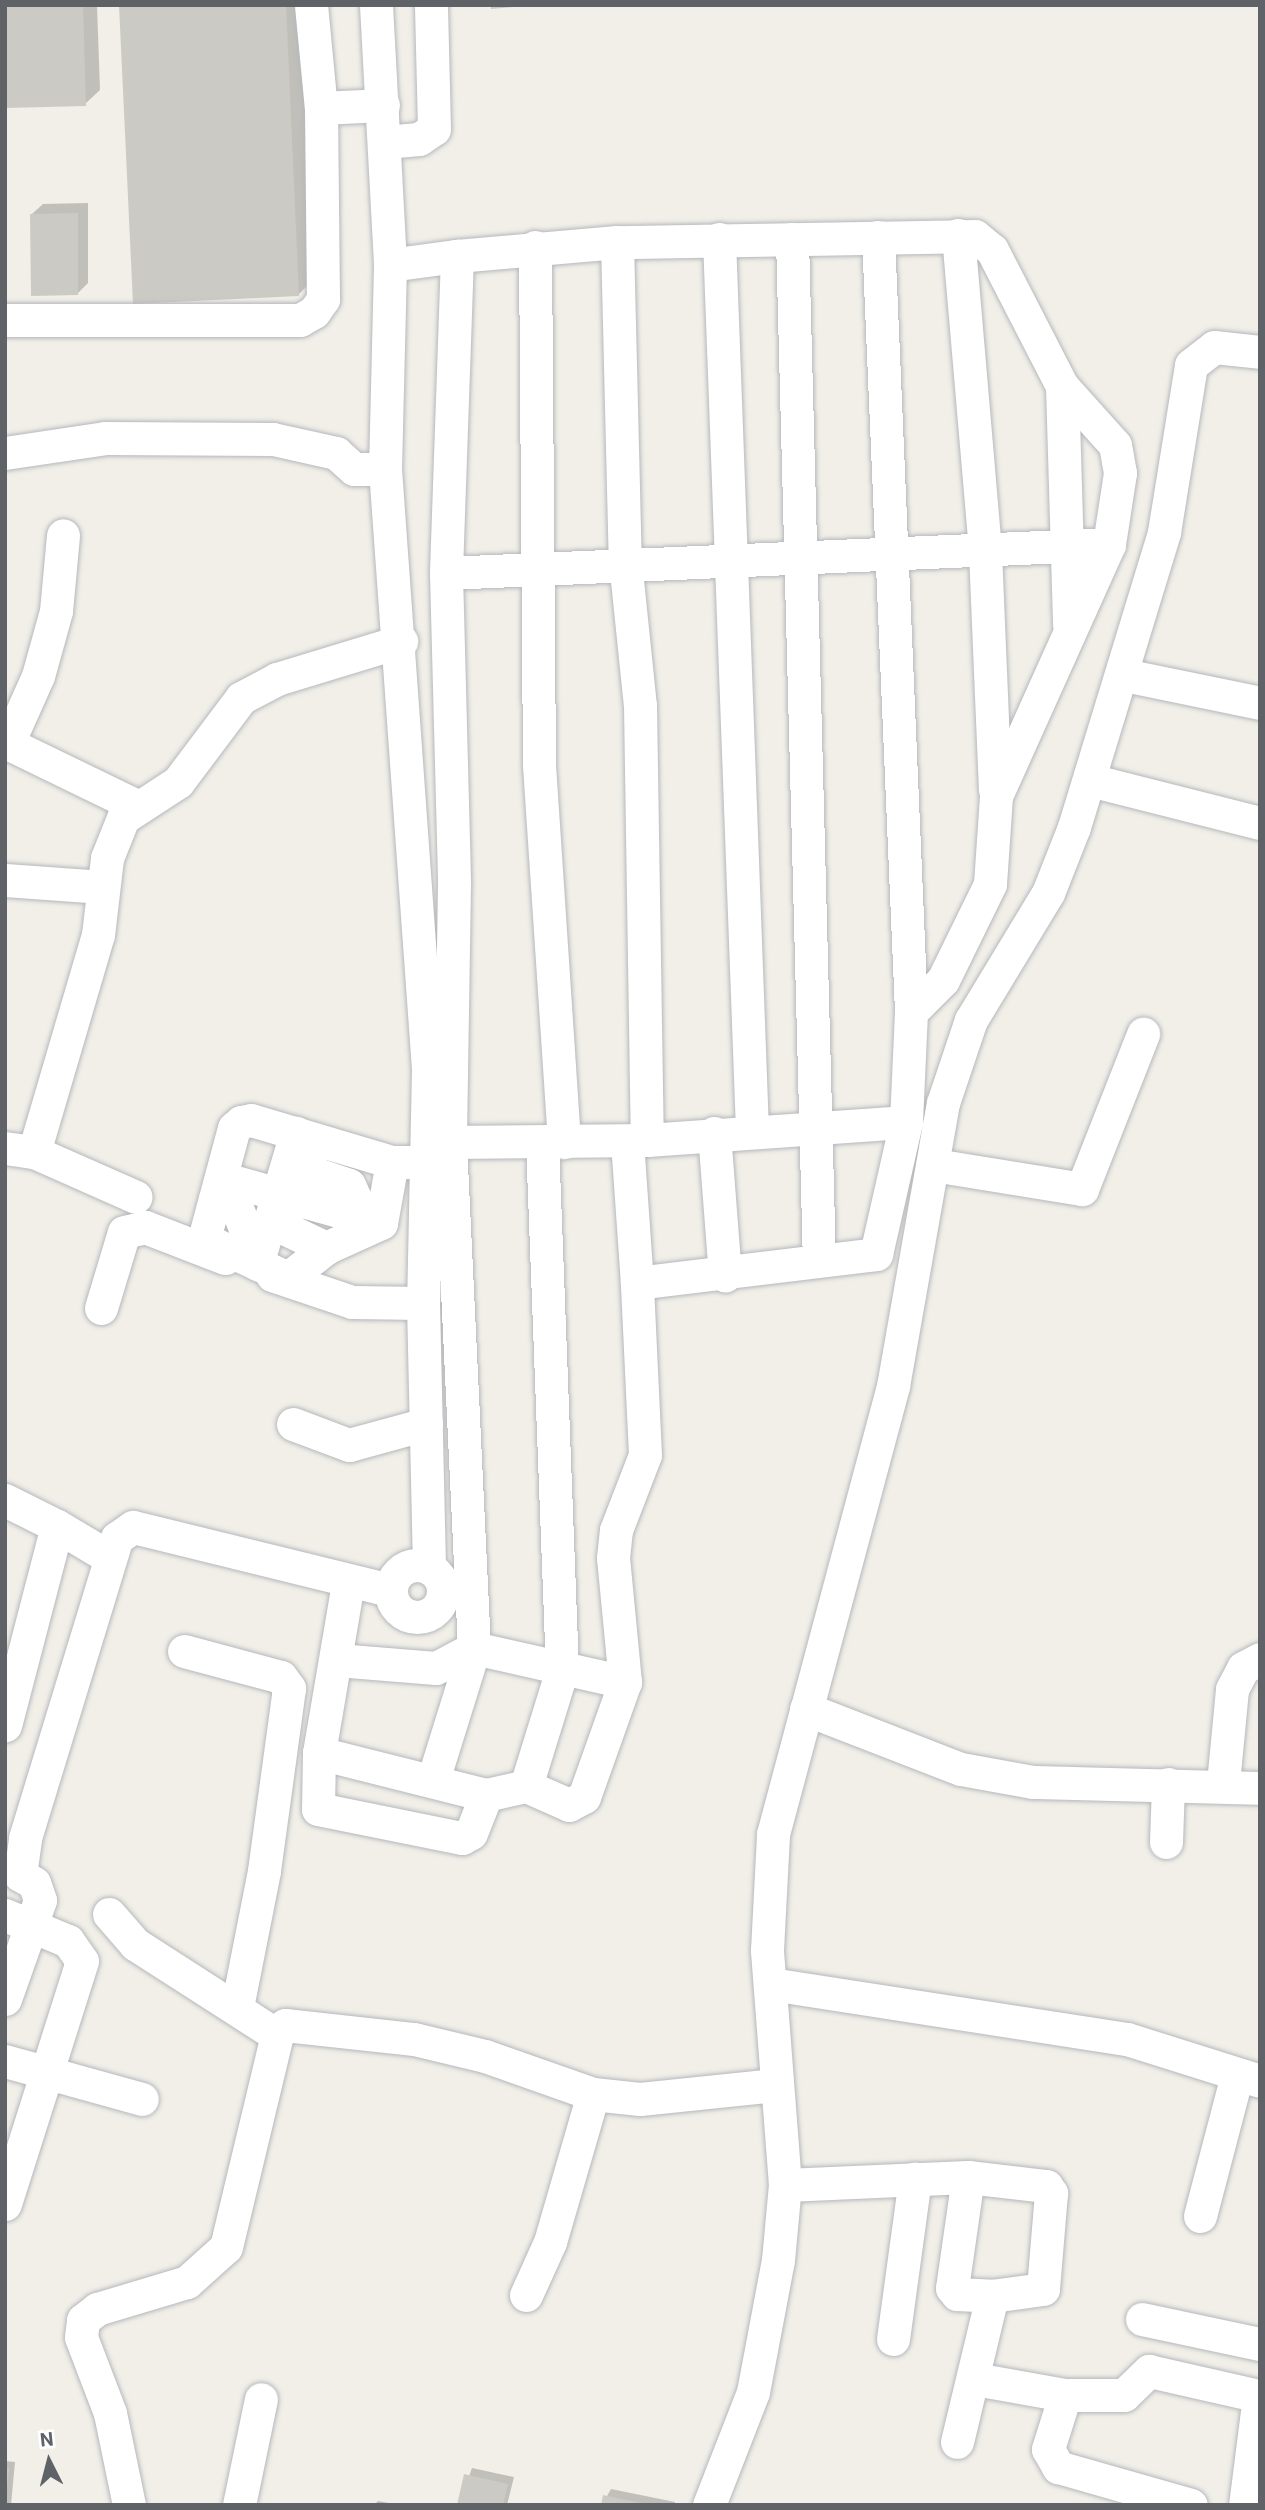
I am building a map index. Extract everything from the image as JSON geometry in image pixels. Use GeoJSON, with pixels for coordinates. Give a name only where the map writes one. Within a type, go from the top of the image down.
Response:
{"type":"FeatureCollection","features":[{"type":"Feature","properties":{"kind":"street"},"geometry":{"type":"LineString","coordinates":[[5,320],[300,320],[314,312],[323,299],[321,108],[311,5]]}},
{"type":"Feature","properties":{"kind":"street"},"geometry":{"type":"LineString","coordinates":[[376,5],[390,265],[385,469],[401,641],[428,1069],[438,1152],[474,1648],[433,1780]]}},
{"type":"Feature","properties":{"kind":"street"},"geometry":{"type":"LineString","coordinates":[[384,142],[419,139],[434,129],[431,5]]}},
{"type":"Feature","properties":{"kind":"street"},"geometry":{"type":"LineString","coordinates":[[321,108],[383,105]]}},
{"type":"Feature","properties":{"kind":"street"},"geometry":{"type":"LineString","coordinates":[[390,265],[535,247],[719,239],[958,235],[975,236],[992,250],[1062,386],[1115,445],[1120,472],[1109,544],[996,796]]}},
{"type":"Feature","properties":{"kind":"street"},"geometry":{"type":"LineString","coordinates":[[911,1012],[943,980],[990,884],[996,796],[985,552],[958,235]]}},
{"type":"Feature","properties":{"kind":"street"},"geometry":{"type":"LineString","coordinates":[[637,1283],[725,1276],[818,1259],[876,1254],[906,1122],[911,1012],[878,237]]}},
{"type":"Feature","properties":{"kind":"street"},"geometry":{"type":"LineString","coordinates":[[719,239],[727,557],[752,1131]]}},
{"type":"Feature","properties":{"kind":"street"},"geometry":{"type":"LineString","coordinates":[[792,239],[818,1129],[818,1259]]}},
{"type":"Feature","properties":{"kind":"street"},"geometry":{"type":"LineString","coordinates":[[319,1753],[486,1795],[526,1786],[569,1805],[584,1797],[625,1682],[613,1558],[624,1506],[641,1477],[645,1455],[637,1283],[640,705],[625,561],[617,242]]}},
{"type":"Feature","properties":{"kind":"street"},"geometry":{"type":"LineString","coordinates":[[526,1786],[562,1670],[553,1142],[539,765],[535,568],[541,484],[535,247]]}},
{"type":"Feature","properties":{"kind":"street"},"geometry":{"type":"LineString","coordinates":[[5,1999],[17,1930],[38,1891],[13,1873],[108,1557],[117,1538],[132,1527],[348,1583],[390,1590],[407,1615],[430,1613],[442,1586],[429,1568],[423,1303],[438,1152],[454,884],[446,573],[457,256]]}},
{"type":"Feature","properties":{"kind":"street"},"geometry":{"type":"LineString","coordinates":[[709,2505],[753,2392],[785,2185],[775,2085],[768,1866],[806,1709],[893,1386],[943,1103],[971,1020],[1048,893],[1090,780],[1124,675],[1164,532],[1191,365],[1214,347],[1260,352]]}},
{"type":"Feature","properties":{"kind":"street"},"geometry":{"type":"LineString","coordinates":[[1062,386],[1070,633]]}},
{"type":"Feature","properties":{"kind":"street"},"geometry":{"type":"LineString","coordinates":[[5,453],[105,438],[273,439],[336,453],[354,469],[385,469]]}},
{"type":"Feature","properties":{"kind":"street"},"geometry":{"type":"LineString","coordinates":[[64,535],[56,611],[38,676],[7,742],[135,805]]}},
{"type":"Feature","properties":{"kind":"street"},"geometry":{"type":"LineString","coordinates":[[446,573],[625,561],[727,557],[803,560],[1109,544]]}},
{"type":"Feature","properties":{"kind":"street"},"geometry":{"type":"LineString","coordinates":[[136,1197],[20,1150],[98,935],[103,887],[115,837],[135,805],[177,782],[241,698],[277,679],[401,641]]}},
{"type":"Feature","properties":{"kind":"street"},"geometry":{"type":"LineString","coordinates":[[1124,675],[1260,703]]}},
{"type":"Feature","properties":{"kind":"street"},"geometry":{"type":"LineString","coordinates":[[1090,780],[1260,823]]}},
{"type":"Feature","properties":{"kind":"street"},"geometry":{"type":"LineString","coordinates":[[5,880],[103,887]]}},
{"type":"Feature","properties":{"kind":"street"},"geometry":{"type":"LineString","coordinates":[[934,1165],[1082,1189],[1143,1034]]}},
{"type":"Feature","properties":{"kind":"street"},"geometry":{"type":"LineString","coordinates":[[372,1220],[204,1239],[241,1122],[301,1135],[392,1162],[438,1152],[553,1142],[637,1141],[713,1133],[906,1122]]}},
{"type":"Feature","properties":{"kind":"street"},"geometry":{"type":"LineString","coordinates":[[713,1133],[725,1276]]}},
{"type":"Feature","properties":{"kind":"street"},"geometry":{"type":"LineString","coordinates":[[301,1135],[274,1232],[288,1278],[326,1248],[372,1220],[392,1162]]}},
{"type":"Feature","properties":{"kind":"street"},"geometry":{"type":"LineString","coordinates":[[301,1135],[311,1172],[349,1185],[372,1220]]}},
{"type":"Feature","properties":{"kind":"street"},"geometry":{"type":"LineString","coordinates":[[218,1189],[274,1232],[326,1248]]}},
{"type":"Feature","properties":{"kind":"street"},"geometry":{"type":"LineString","coordinates":[[101,1308],[124,1232],[145,1227],[340,1299],[423,1303]]}},
{"type":"Feature","properties":{"kind":"street"},"geometry":{"type":"LineString","coordinates":[[293,1424],[349,1445],[426,1424]]}},
{"type":"Feature","properties":{"kind":"street"},"geometry":{"type":"LineString","coordinates":[[5,1500],[57,1525],[108,1557]]}},
{"type":"Feature","properties":{"kind":"street"},"geometry":{"type":"LineString","coordinates":[[5,1725],[57,1525]]}},
{"type":"Feature","properties":{"kind":"street"},"geometry":{"type":"LineString","coordinates":[[390,1590],[403,1568],[429,1568]]}},
{"type":"Feature","properties":{"kind":"street"},"geometry":{"type":"LineString","coordinates":[[348,1583],[337,1660],[319,1753],[316,1801],[323,1812],[462,1838],[471,1833],[486,1795]]}},
{"type":"Feature","properties":{"kind":"street"},"geometry":{"type":"LineString","coordinates":[[337,1660],[436,1668],[474,1648],[562,1670],[625,1682]]}},
{"type":"Feature","properties":{"kind":"street"},"geometry":{"type":"LineString","coordinates":[[184,1651],[281,1677],[289,1688],[264,1871],[236,2007]]}},
{"type":"Feature","properties":{"kind":"street"},"geometry":{"type":"LineString","coordinates":[[1223,1783],[1232,1689],[1243,1668],[1260,1659]]}},
{"type":"Feature","properties":{"kind":"street"},"geometry":{"type":"LineString","coordinates":[[806,1709],[961,1769],[1033,1783],[1223,1783],[1260,1788]]}},
{"type":"Feature","properties":{"kind":"street"},"geometry":{"type":"LineString","coordinates":[[1166,1842],[1168,1784]]}},
{"type":"Feature","properties":{"kind":"street"},"geometry":{"type":"LineString","coordinates":[[109,1914],[135,1944],[276,2035]]}},
{"type":"Feature","properties":{"kind":"street"},"geometry":{"type":"LineString","coordinates":[[5,2204],[82,1961],[68,1941],[17,1930]]}},
{"type":"Feature","properties":{"kind":"street"},"geometry":{"type":"LineString","coordinates":[[771,1984],[1114,2037],[1248,2078],[1200,2216]]}},
{"type":"Feature","properties":{"kind":"street"},"geometry":{"type":"LineString","coordinates":[[129,2505],[110,2413],[81,2337],[83,2320],[97,2309],[187,2282],[226,2247],[276,2035],[295,2024],[368,2030],[485,2056],[593,2094],[640,2099],[775,2085]]}},
{"type":"Feature","properties":{"kind":"street"},"geometry":{"type":"LineString","coordinates":[[5,2061],[142,2099]]}},
{"type":"Feature","properties":{"kind":"street"},"geometry":{"type":"LineString","coordinates":[[526,2295],[550,2242],[593,2094]]}},
{"type":"Feature","properties":{"kind":"street"},"geometry":{"type":"LineString","coordinates":[[785,2185],[968,2178],[1046,2186],[1051,2193],[1043,2289],[992,2296],[957,2294],[952,2288],[968,2178]]}},
{"type":"Feature","properties":{"kind":"street"},"geometry":{"type":"LineString","coordinates":[[893,2339],[915,2179]]}},
{"type":"Feature","properties":{"kind":"street"},"geometry":{"type":"LineString","coordinates":[[957,2442],[975,2379],[992,2296]]}},
{"type":"Feature","properties":{"kind":"street"},"geometry":{"type":"LineString","coordinates":[[1142,2319],[1260,2344]]}},
{"type":"Feature","properties":{"kind":"street"},"geometry":{"type":"LineString","coordinates":[[975,2379],[1065,2395],[1132,2393],[1144,2371],[1259,2393],[1245,2505]]}},
{"type":"Feature","properties":{"kind":"street"},"geometry":{"type":"LineString","coordinates":[[1065,2395],[1048,2449],[1058,2467],[1191,2505]]}},
{"type":"Feature","properties":{"kind":"street"},"geometry":{"type":"LineString","coordinates":[[239,2505],[261,2399]]}},
{"type":"Feature","properties":{"kind":"building"},"geometry":{"type":"Polygon","coordinates":[[[5,5],[83,5],[86,106],[5,108],[5,5]]]}},
{"type":"Feature","properties":{"kind":"building"},"geometry":{"type":"Polygon","coordinates":[[[119,5],[286,5],[299,296],[133,304],[119,5]]]}},
{"type":"Feature","properties":{"kind":"building"},"geometry":{"type":"Polygon","coordinates":[[[491,5],[513,5],[513,7],[491,9],[491,5]]]}},
{"type":"Feature","properties":{"kind":"building"},"geometry":{"type":"Polygon","coordinates":[[[78,213],[78,295],[31,296],[30,214],[78,213]]]}},
{"type":"Feature","properties":{"kind":"building"},"geometry":{"type":"Polygon","coordinates":[[[5,2468],[9,2468],[7,2487],[5,2487],[5,2468]]]}},
{"type":"Feature","properties":{"kind":"building"},"geometry":{"type":"Polygon","coordinates":[[[464,2474],[508,2484],[503,2505],[457,2505],[464,2474]]]}},
{"type":"Feature","properties":{"kind":"building"},"geometry":{"type":"Polygon","coordinates":[[[603,2495],[645,2504],[645,2505],[601,2505],[603,2495]]]}}]}
